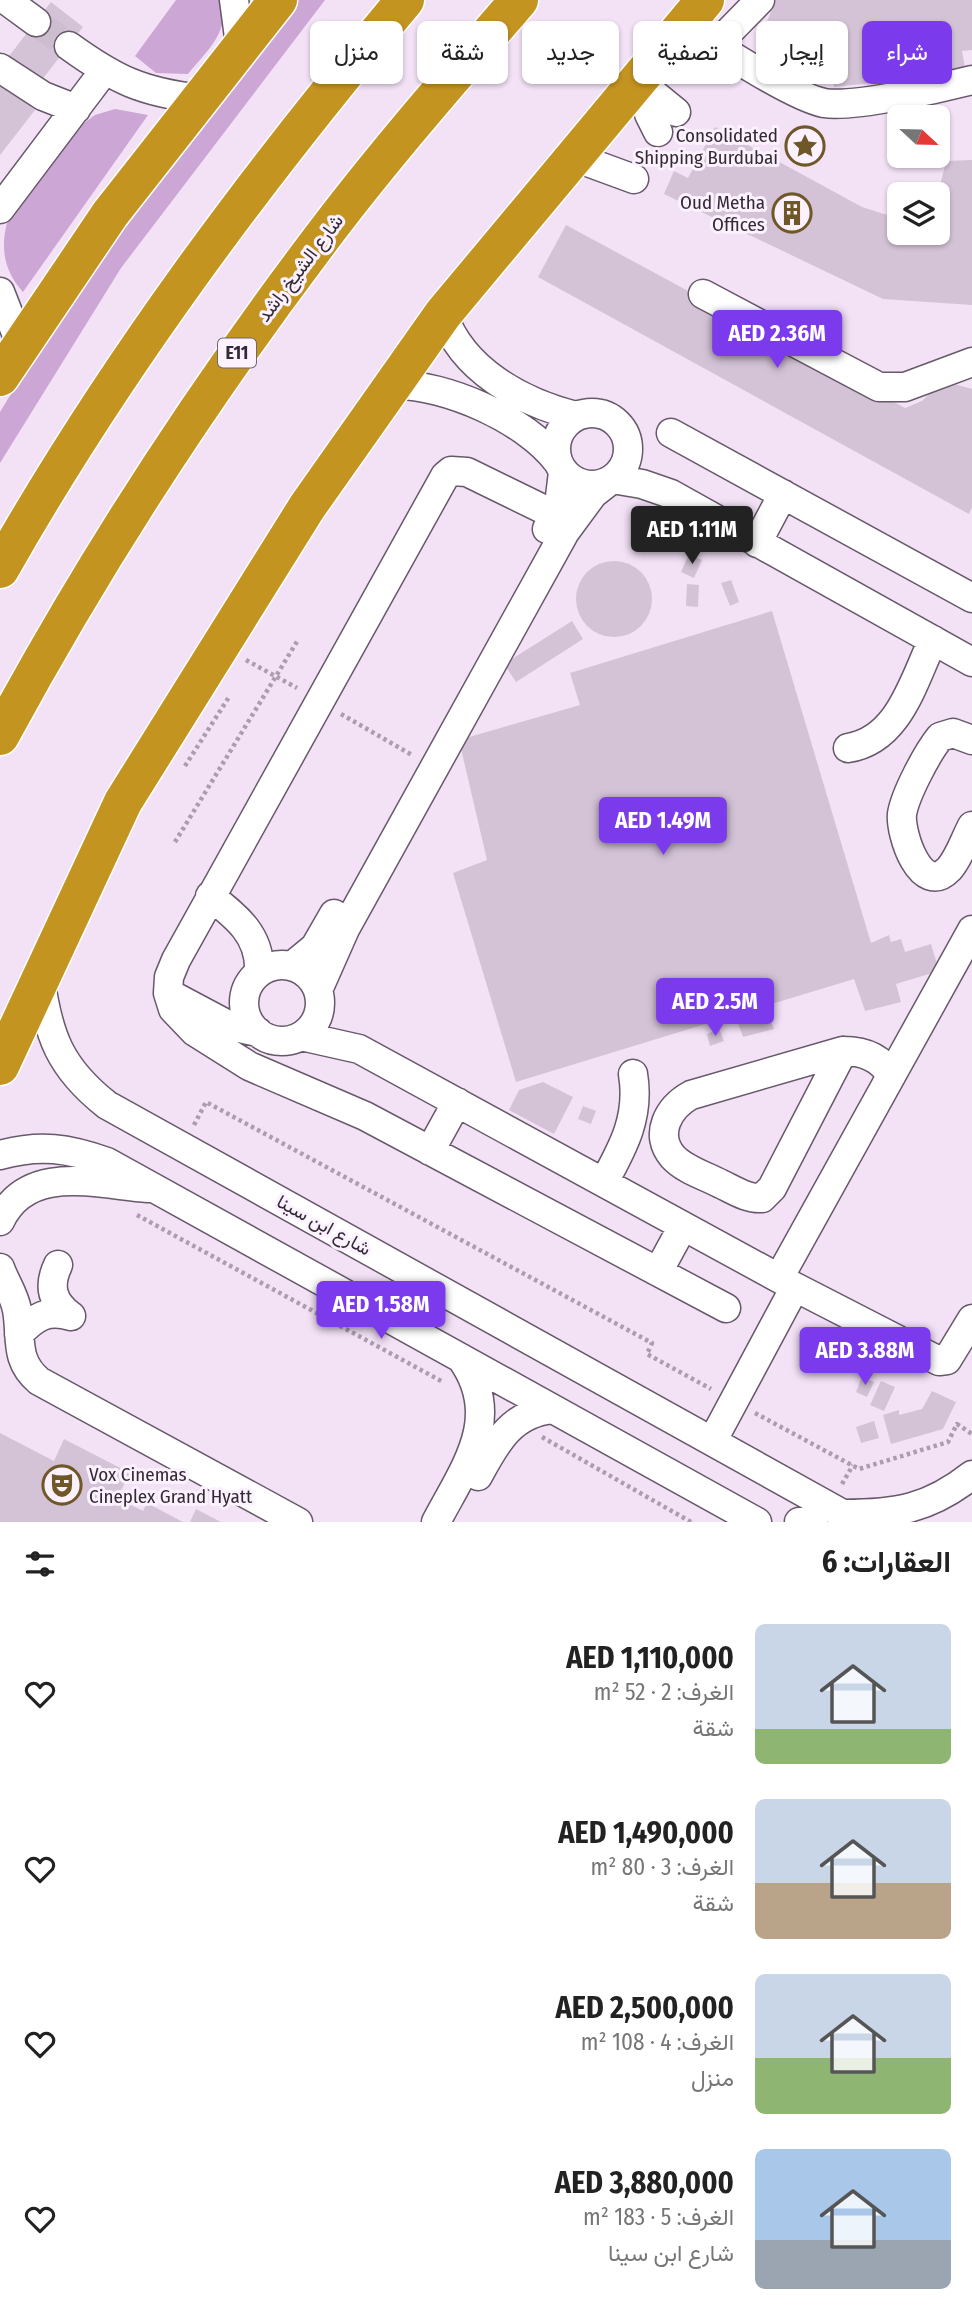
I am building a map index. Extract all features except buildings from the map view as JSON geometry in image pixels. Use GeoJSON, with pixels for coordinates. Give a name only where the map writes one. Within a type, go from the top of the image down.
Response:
{"type":"FeatureCollection","features":[{"type":"Feature","properties":{"kind":"highway"},"geometry":{"type":"LineString","coordinates":[[0,377],[20,343],[110,214],[240,45],[278,0]]}},
{"type":"Feature","properties":{"kind":"highway"},"geometry":{"type":"LineString","coordinates":[[0,569],[75,443],[196,263],[298,129],[405,0]]}},
{"type":"Feature","properties":{"kind":"highway","name":"شارع الشيخ راشد"},"geometry":{"type":"LineString","coordinates":[[0,736],[43,657],[127,516],[218,380],[315,247],[519,0]]}},
{"type":"Feature","properties":{"kind":"highway"},"geometry":{"type":"LineString","coordinates":[[0,1066],[40,975],[123,802],[300,518],[443,314],[578,152],[656,105],[668,84]]}},
{"type":"Feature","properties":{"kind":"street"},"geometry":{"type":"LineString","coordinates":[[6,0],[36,22]]}},
{"type":"Feature","properties":{"kind":"street"},"geometry":{"type":"LineString","coordinates":[[234,0],[240,45]]}},
{"type":"Feature","properties":{"kind":"street"},"geometry":{"type":"LineString","coordinates":[[709,21],[760,0]]}},
{"type":"Feature","properties":{"kind":"street"},"geometry":{"type":"LineString","coordinates":[[742,53],[797,92],[825,103],[855,102],[972,80]]}},
{"type":"Feature","properties":{"kind":"street"},"geometry":{"type":"LineString","coordinates":[[0,209],[68,106],[88,60],[137,87],[200,99]]}},
{"type":"Feature","properties":{"kind":"street"},"geometry":{"type":"LineString","coordinates":[[0,68],[43,96],[68,106]]}},
{"type":"Feature","properties":{"kind":"street"},"geometry":{"type":"LineString","coordinates":[[0,181],[68,106]]}},
{"type":"Feature","properties":{"kind":"street"},"geometry":{"type":"LineString","coordinates":[[578,152],[636,175]]}},
{"type":"Feature","properties":{"kind":"street"},"geometry":{"type":"LineString","coordinates":[[0,292],[20,343]]}},
{"type":"Feature","properties":{"kind":"street"},"geometry":{"type":"LineString","coordinates":[[703,295],[879,387],[905,387],[972,362]]}},
{"type":"Feature","properties":{"kind":"street"},"geometry":{"type":"LineString","coordinates":[[301,1036],[318,1015],[319,996],[345,929],[565,532],[582,506],[621,471],[628,447],[626,435],[610,418],[599,413],[576,416],[541,404],[486,374],[463,353],[443,314]]}},
{"type":"Feature","properties":{"kind":"street"},"geometry":{"type":"LineString","coordinates":[[394,385],[422,386],[452,395],[525,428],[560,467],[583,485],[609,481],[642,484],[671,494],[972,663]]}},
{"type":"Feature","properties":{"kind":"street"},"geometry":{"type":"LineString","coordinates":[[292,966],[308,954],[320,939],[555,515],[562,494],[560,467],[555,451],[560,431],[576,416]]}},
{"type":"Feature","properties":{"kind":"street"},"geometry":{"type":"LineString","coordinates":[[671,433],[972,598]]}},
{"type":"Feature","properties":{"kind":"street"},"geometry":{"type":"LineString","coordinates":[[628,447],[671,494]]}},
{"type":"Feature","properties":{"kind":"street"},"geometry":{"type":"LineString","coordinates":[[555,515],[467,472],[452,471],[444,476],[210,896],[169,977],[168,993],[173,1009],[183,1022],[249,1066],[365,1116],[726,1308]]}},
{"type":"Feature","properties":{"kind":"street"},"geometry":{"type":"LineString","coordinates":[[757,543],[783,494]]}},
{"type":"Feature","properties":{"kind":"street"},"geometry":{"type":"LineString","coordinates":[[848,748],[863,746],[888,729],[933,640]]}},
{"type":"Feature","properties":{"kind":"street"},"geometry":{"type":"LineString","coordinates":[[972,740],[953,733],[940,737],[905,803],[902,820],[915,863],[922,871],[931,875],[941,874],[950,868],[972,826]]}},
{"type":"Feature","properties":{"kind":"street"},"geometry":{"type":"LineString","coordinates":[[210,896],[250,932],[257,945],[259,972]]}},
{"type":"Feature","properties":{"kind":"street"},"geometry":{"type":"LineString","coordinates":[[713,1440],[734,1401],[787,1283],[891,1076],[972,930]]}},
{"type":"Feature","properties":{"kind":"street"},"geometry":{"type":"LineString","coordinates":[[258,1032],[246,1014],[246,991],[259,972],[276,965],[292,966],[313,979],[319,996],[359,1049]]}},
{"type":"Feature","properties":{"kind":"street","name":"شارع ابن سينا"},"geometry":{"type":"LineString","coordinates":[[40,975],[50,1034],[63,1062],[82,1086],[107,1105],[850,1518]]}},
{"type":"Feature","properties":{"kind":"street"},"geometry":{"type":"LineString","coordinates":[[168,993],[230,1026],[258,1032],[278,1041],[301,1036],[359,1049],[787,1283],[939,1361],[949,1358],[972,1319]]}},
{"type":"Feature","properties":{"kind":"street"},"geometry":{"type":"LineString","coordinates":[[843,1051],[772,1188],[762,1198],[747,1196],[684,1166],[673,1156],[665,1143],[664,1128],[668,1113],[678,1102],[691,1095],[843,1051],[855,1051],[878,1060],[891,1076]]}},
{"type":"Feature","properties":{"kind":"street"},"geometry":{"type":"LineString","coordinates":[[604,1182],[624,1148],[634,1119],[633,1074]]}},
{"type":"Feature","properties":{"kind":"street"},"geometry":{"type":"LineString","coordinates":[[430,1151],[457,1102]]}},
{"type":"Feature","properties":{"kind":"street"},"geometry":{"type":"LineString","coordinates":[[0,1155],[36,1147],[73,1149],[107,1162],[757,1522]]}},
{"type":"Feature","properties":{"kind":"street"},"geometry":{"type":"LineString","coordinates":[[0,1221],[15,1197],[28,1188],[46,1182],[159,1189]]}},
{"type":"Feature","properties":{"kind":"street"},"geometry":{"type":"LineString","coordinates":[[658,1272],[683,1226]]}},
{"type":"Feature","properties":{"kind":"street"},"geometry":{"type":"LineString","coordinates":[[1,1270],[31,1276],[58,1265],[51,1287],[61,1309],[71,1317],[58,1312],[45,1313],[33,1318],[19,1334]]}},
{"type":"Feature","properties":{"kind":"street"},"geometry":{"type":"LineString","coordinates":[[1,1270],[16,1308],[22,1361],[39,1381],[298,1522]]}},
{"type":"Feature","properties":{"kind":"street"},"geometry":{"type":"LineString","coordinates":[[436,1522],[476,1441],[481,1422],[481,1403],[471,1372],[461,1358]]}},
{"type":"Feature","properties":{"kind":"street"},"geometry":{"type":"LineString","coordinates":[[453,1522],[495,1444],[516,1422],[540,1410],[552,1409]]}},
{"type":"Feature","properties":{"kind":"street"},"geometry":{"type":"LineString","coordinates":[[850,1518],[911,1509],[954,1490],[972,1475]]}},
{"type":"Feature","properties":{"kind":"street"},"geometry":{"type":"LineString","coordinates":[[799,1522],[813,1522]]}},
{"type":"Feature","properties":{"kind":"path"},"geometry":{"type":"LineString","coordinates":[[175,842],[298,640]]}},
{"type":"Feature","properties":{"kind":"path"},"geometry":{"type":"LineString","coordinates":[[246,647],[242,661],[276,677],[420,760]]}},
{"type":"Feature","properties":{"kind":"path"},"geometry":{"type":"LineString","coordinates":[[179,774],[199,749],[231,692]]}},
{"type":"Feature","properties":{"kind":"path"},"geometry":{"type":"LineString","coordinates":[[189,1133],[206,1102],[652,1343],[647,1354],[859,1469],[948,1442],[957,1424],[972,1434]]}},
{"type":"Feature","properties":{"kind":"path"},"geometry":{"type":"LineString","coordinates":[[128,1210],[481,1403]]}},
{"type":"Feature","properties":{"kind":"path"},"geometry":{"type":"LineString","coordinates":[[516,1422],[691,1522]]}},
{"type":"Feature","properties":{"kind":"shaded area"},"geometry":{"type":"Polygon","coordinates":[[[176,0],[222,0],[220,32],[188,74],[156,73],[135,56],[176,0]]]}},
{"type":"Feature","properties":{"kind":"shaded area"},"geometry":{"type":"Polygon","coordinates":[[[295,0],[325,0],[121,268],[0,463],[0,412],[55,322],[295,0]]]}},
{"type":"Feature","properties":{"kind":"shaded area"},"geometry":{"type":"Polygon","coordinates":[[[115,109],[148,115],[23,292],[12,277],[6,260],[4,242],[7,223],[80,126],[95,115],[115,109]]]}},
{"type":"Feature","properties":{"kind":"tunnel"},"geometry":{"type":"LineString","coordinates":[[36,22],[69,46]]}},
{"type":"Feature","properties":{"kind":"place","name":"Consolidated Shipping Burdubai"},"geometry":{"type":"Point","coordinates":[805,146]}},
{"type":"Feature","properties":{"kind":"place","name":"Oud Metha Offices"},"geometry":{"type":"Point","coordinates":[792,213]}},
{"type":"Feature","properties":{"kind":"place","name":"Vox Cinemas Cineplex Grand Hyatt"},"geometry":{"type":"Point","coordinates":[62,1485]}}]}
